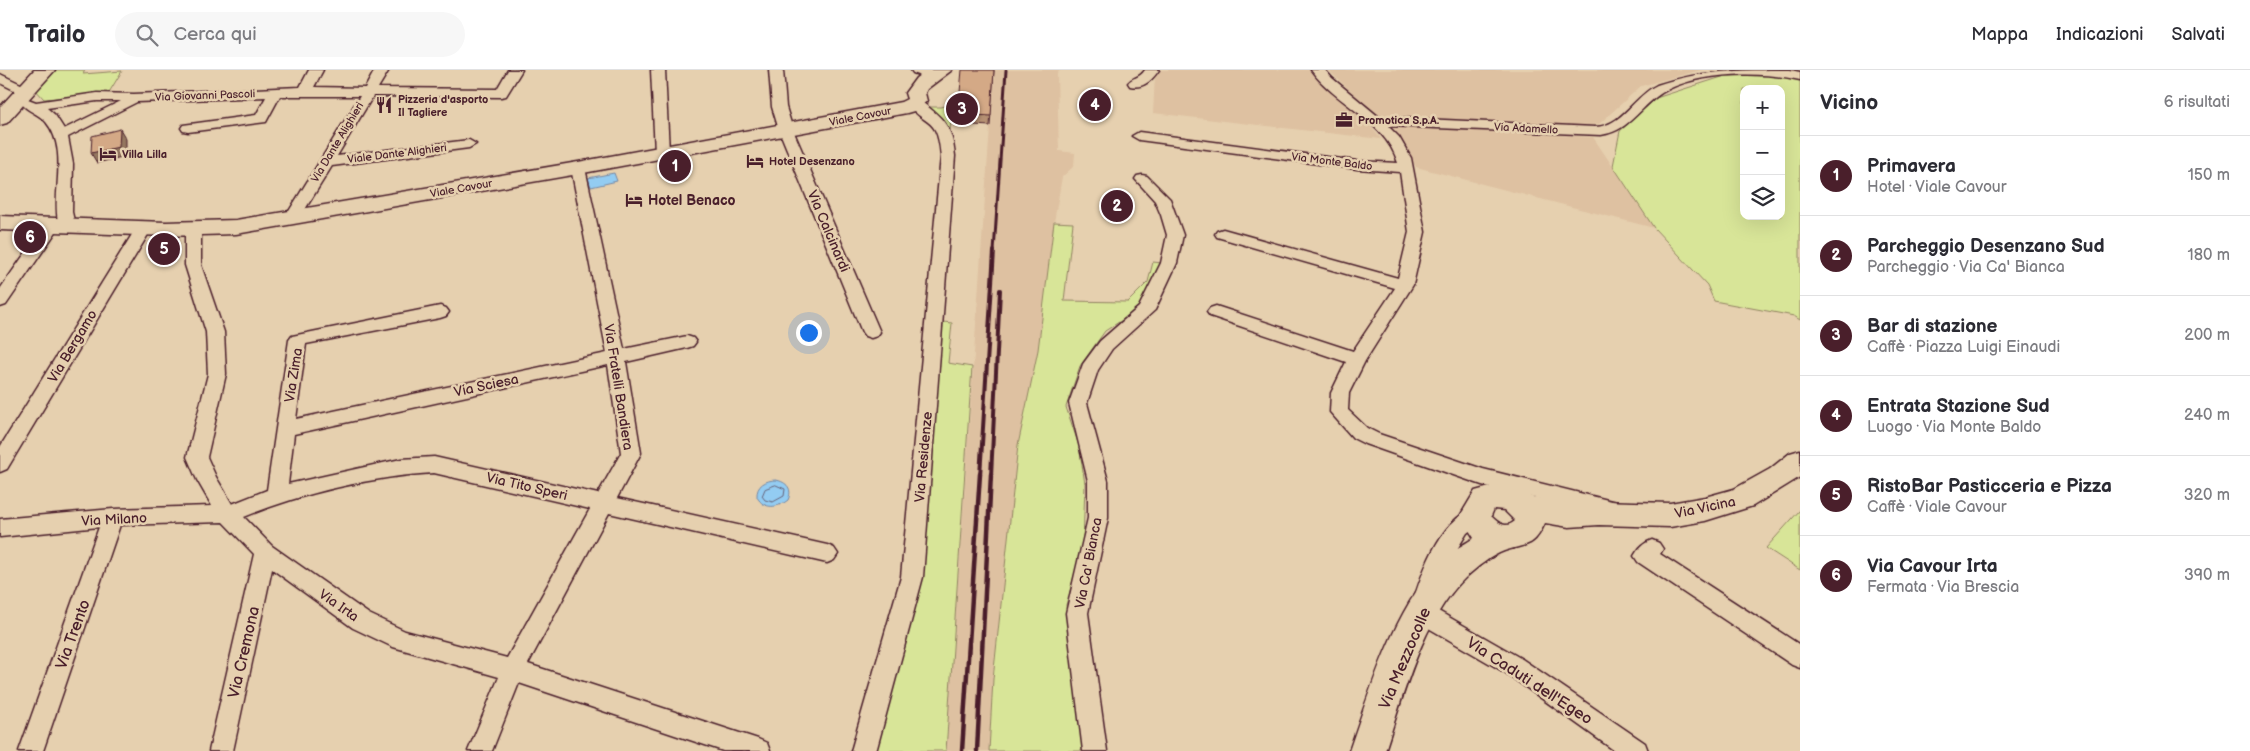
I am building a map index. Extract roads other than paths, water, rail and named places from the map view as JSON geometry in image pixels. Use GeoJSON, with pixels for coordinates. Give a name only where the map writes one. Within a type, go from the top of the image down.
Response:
{"type":"FeatureCollection","features":[{"type":"Feature","properties":{"kind":"street"},"geometry":{"type":"LineString","coordinates":[[25,99],[38,70]]}},
{"type":"Feature","properties":{"kind":"street"},"geometry":{"type":"LineString","coordinates":[[0,119],[25,99],[45,70]]}},
{"type":"Feature","properties":{"kind":"street"},"geometry":{"type":"LineString","coordinates":[[305,91],[316,70]]}},
{"type":"Feature","properties":{"kind":"street","name":"Via Dante Alighieri"},"geometry":{"type":"LineString","coordinates":[[294,216],[382,70]]}},
{"type":"Feature","properties":{"kind":"street","name":"Via Giovanni Pascoli"},"geometry":{"type":"LineString","coordinates":[[119,97],[305,91],[501,93],[515,70]]}},
{"type":"Feature","properties":{"kind":"street"},"geometry":{"type":"LineString","coordinates":[[658,70],[662,152]]}},
{"type":"Feature","properties":{"kind":"street","name":"Via Calcinardi"},"geometry":{"type":"LineString","coordinates":[[776,70],[779,107],[786,130],[871,332]]}},
{"type":"Feature","properties":{"kind":"street"},"geometry":{"type":"LineString","coordinates":[[1135,84],[1146,80],[1152,70]]}},
{"type":"Feature","properties":{"kind":"street"},"geometry":{"type":"LineString","coordinates":[[1318,70],[1394,140],[1407,168],[1417,232],[1405,285],[1357,359],[1340,393],[1339,412],[1360,433],[1497,513]]}},
{"type":"Feature","properties":{"kind":"street","name":"Via Adamello"},"geometry":{"type":"LineString","coordinates":[[1375,121],[1583,132],[1608,130],[1623,122],[1645,97],[1661,88],[1722,72],[1746,70]]}},
{"type":"Feature","properties":{"kind":"street"},"geometry":{"type":"LineString","coordinates":[[1750,70],[1776,71],[1800,76]]}},
{"type":"Feature","properties":{"kind":"street"},"geometry":{"type":"LineString","coordinates":[[930,72],[915,94],[916,102],[945,131],[948,156]]}},
{"type":"Feature","properties":{"kind":"street"},"geometry":{"type":"LineString","coordinates":[[0,78],[58,127],[62,135],[66,175],[65,218],[0,301]]}},
{"type":"Feature","properties":{"kind":"street","name":"Via Giovanni Pascoli"},"geometry":{"type":"LineString","coordinates":[[188,128],[261,119],[275,92]]}},
{"type":"Feature","properties":{"kind":"street"},"geometry":{"type":"LineString","coordinates":[[0,111],[25,99],[60,100],[119,97]]}},
{"type":"Feature","properties":{"kind":"street","name":"Via Giovanni Pascoli"},"geometry":{"type":"LineString","coordinates":[[62,135],[126,104],[134,98]]}},
{"type":"Feature","properties":{"kind":"street","name":"Viale Cavour"},"geometry":{"type":"LineString","coordinates":[[0,223],[144,228],[236,227],[786,130],[907,107],[916,102]]}},
{"type":"Feature","properties":{"kind":"street","name":"Via Monte Baldo"},"geometry":{"type":"LineString","coordinates":[[1139,136],[1357,165],[1407,168]]}},
{"type":"Feature","properties":{"kind":"street","name":"Viale Dante Alighieri"},"geometry":{"type":"LineString","coordinates":[[325,162],[468,144]]}},
{"type":"Feature","properties":{"kind":"street","name":"Via Residenze"},"geometry":{"type":"LineString","coordinates":[[863,751],[866,748],[912,577],[948,156]]}},
{"type":"Feature","properties":{"kind":"street","name":"Via Fratelli Bandiera"},"geometry":{"type":"LineString","coordinates":[[480,751],[513,670],[631,453],[616,356],[578,168]]}},
{"type":"Feature","properties":{"kind":"street","name":"Via Ca' Bianca"},"geometry":{"type":"LineString","coordinates":[[1095,751],[1077,613],[1098,518],[1098,481],[1078,403],[1089,369],[1106,345],[1146,310],[1169,263],[1175,235],[1170,214],[1162,199],[1142,179]]}},
{"type":"Feature","properties":{"kind":"street","name":"Via Bergamo"},"geometry":{"type":"LineString","coordinates":[[0,464],[144,228]]}},
{"type":"Feature","properties":{"kind":"street","name":"Via Irta"},"geometry":{"type":"LineString","coordinates":[[193,228],[193,265],[215,332],[217,374],[197,457],[207,480],[228,514],[265,552],[361,621],[401,640],[513,670],[758,751]]}},
{"type":"Feature","properties":{"kind":"street"},"geometry":{"type":"LineString","coordinates":[[1222,234],[1405,285]]}},
{"type":"Feature","properties":{"kind":"street","name":"Via Zima"},"geometry":{"type":"LineString","coordinates":[[276,495],[298,340],[440,312]]}},
{"type":"Feature","properties":{"kind":"street"},"geometry":{"type":"LineString","coordinates":[[1216,312],[1357,359]]}},
{"type":"Feature","properties":{"kind":"street","name":"Via Sciesa"},"geometry":{"type":"LineString","coordinates":[[284,429],[687,342]]}},
{"type":"Feature","properties":{"kind":"street","name":"Via Vicina"},"geometry":{"type":"LineString","coordinates":[[1497,513],[1670,515],[1705,510],[1743,498],[1780,477],[1800,461]]}},
{"type":"Feature","properties":{"kind":"street","name":"Via Tito Speri"},"geometry":{"type":"LineString","coordinates":[[228,514],[276,495],[401,467],[434,465],[827,554]]}},
{"type":"Feature","properties":{"kind":"street"},"geometry":{"type":"LineString","coordinates":[[1421,612],[1433,570],[1460,527],[1497,513],[1634,514]]}},
{"type":"Feature","properties":{"kind":"street","name":"Via Mezzocolle"},"geometry":{"type":"LineString","coordinates":[[1371,749],[1421,612],[1449,574],[1469,556],[1480,552],[1497,513]]}},
{"type":"Feature","properties":{"kind":"street","name":"Via Milano"},"geometry":{"type":"LineString","coordinates":[[0,528],[114,518],[228,514]]}},
{"type":"Feature","properties":{"kind":"street","name":"Via Trento"},"geometry":{"type":"LineString","coordinates":[[31,751],[114,518]]}},
{"type":"Feature","properties":{"kind":"street"},"geometry":{"type":"LineString","coordinates":[[1652,549],[1645,556],[1800,658]]}},
{"type":"Feature","properties":{"kind":"street","name":"Via Cremona"},"geometry":{"type":"LineString","coordinates":[[221,751],[265,552]]}},
{"type":"Feature","properties":{"kind":"street","name":"Via Caduti dell'Egeo"},"geometry":{"type":"LineString","coordinates":[[1421,612],[1502,659],[1636,751]]}},
{"type":"Feature","properties":{"kind":"water"},"geometry":{"type":"Polygon","coordinates":[[[614,173],[617,181],[591,187],[588,178],[614,173]]]}},
{"type":"Feature","properties":{"kind":"water"},"geometry":{"type":"Polygon","coordinates":[[[776,480],[783,482],[788,487],[790,493],[788,500],[780,505],[767,506],[757,497],[758,489],[765,482],[776,480]]]}},
{"type":"Feature","properties":{"kind":"railway"},"geometry":{"type":"LineString","coordinates":[[994,252],[1006,70]]}},
{"type":"Feature","properties":{"kind":"railway"},"geometry":{"type":"LineString","coordinates":[[980,476],[994,251]]}},
{"type":"Feature","properties":{"kind":"railway"},"geometry":{"type":"LineString","coordinates":[[991,476],[1000,290]]}},
{"type":"Feature","properties":{"kind":"railway"},"geometry":{"type":"LineString","coordinates":[[962,751],[980,474]]}},
{"type":"Feature","properties":{"kind":"railway"},"geometry":{"type":"LineString","coordinates":[[977,751],[991,474]]}},
{"type":"Feature","properties":{"kind":"place","name":"Pizzeria d'asporto Il Tagliere"},"geometry":{"type":"Point","coordinates":[384,105]}},
{"type":"Feature","properties":{"kind":"place","name":"Entrata Stazione Sud"},"geometry":{"type":"Point","coordinates":[1095,105]}},
{"type":"Feature","properties":{"kind":"place","name":"Bar di stazione"},"geometry":{"type":"Point","coordinates":[962,109]}},
{"type":"Feature","properties":{"kind":"place","name":"Promotica S.p.A."},"geometry":{"type":"Point","coordinates":[1344,120]}},
{"type":"Feature","properties":{"kind":"place","name":"Villa Lilla"},"geometry":{"type":"Point","coordinates":[108,154]}},
{"type":"Feature","properties":{"kind":"place","name":"Hotel Desenzano"},"geometry":{"type":"Point","coordinates":[755,161]}},
{"type":"Feature","properties":{"kind":"place","name":"Primavera"},"geometry":{"type":"Point","coordinates":[675,166]}},
{"type":"Feature","properties":{"kind":"place","name":"Hotel Benaco"},"geometry":{"type":"Point","coordinates":[634,200]}},
{"type":"Feature","properties":{"kind":"place","name":"Parcheggio Desenzano Sud"},"geometry":{"type":"Point","coordinates":[1117,206]}},
{"type":"Feature","properties":{"kind":"place","name":"Via Cavour Irta"},"geometry":{"type":"Point","coordinates":[30,237]}},
{"type":"Feature","properties":{"kind":"place","name":"RistoBar Pasticceria e Pizza"},"geometry":{"type":"Point","coordinates":[164,249]}}]}
